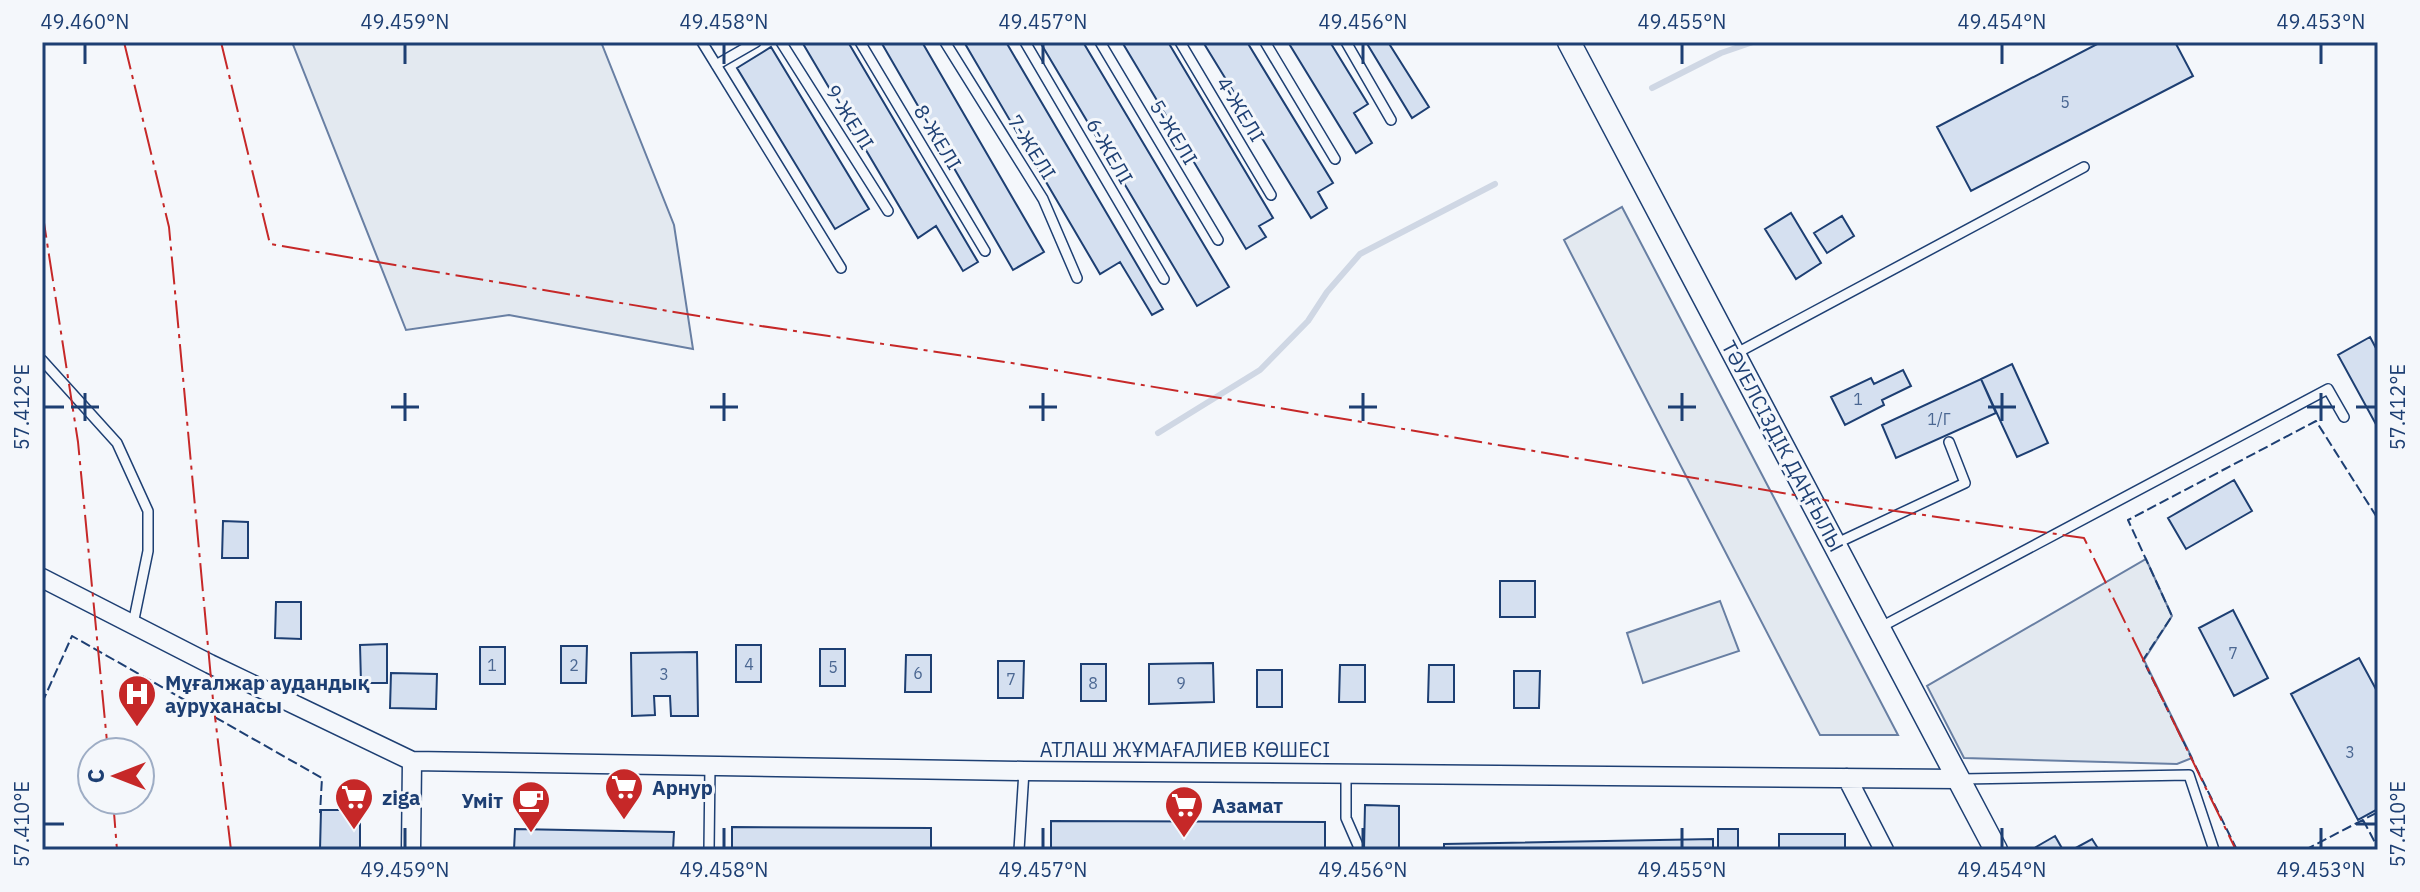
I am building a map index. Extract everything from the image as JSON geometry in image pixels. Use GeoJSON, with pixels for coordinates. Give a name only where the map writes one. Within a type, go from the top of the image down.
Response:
{"type":"FeatureCollection","features":[{"type":"Feature","properties":{"kind":"street","name":"ТӘУЕЛСІЗДІК ДАҢҒЫЛЫ"},"geometry":{"type":"LineString","coordinates":[[1569,42],[1996,850]]}},
{"type":"Feature","properties":{"kind":"street"},"geometry":{"type":"LineString","coordinates":[[42,578],[412,761],[411,850]]}},
{"type":"Feature","properties":{"kind":"street","name":"АТЛАШ ЖҰМАҒАЛИЕВ КӨШЕСІ"},"geometry":{"type":"LineString","coordinates":[[412,761],[1024,771],[1958,779]]}},
{"type":"Feature","properties":{"kind":"street"},"geometry":{"type":"LineString","coordinates":[[1847,778],[1884,850]]}},
{"type":"Feature","properties":{"kind":"lane"},"geometry":{"type":"LineString","coordinates":[[702,42],[841,268]]}},
{"type":"Feature","properties":{"kind":"lane"},"geometry":{"type":"LineString","coordinates":[[716,65],[756,42]]}},
{"type":"Feature","properties":{"kind":"lane","name":"9-ЖЕЛІ"},"geometry":{"type":"LineString","coordinates":[[781,42],[888,211]]}},
{"type":"Feature","properties":{"kind":"lane","name":"8-ЖЕЛІ"},"geometry":{"type":"LineString","coordinates":[[860,42],[985,251]]}},
{"type":"Feature","properties":{"kind":"lane","name":"7-ЖЕЛІ"},"geometry":{"type":"LineString","coordinates":[[945,42],[1043,199],[1077,278]]}},
{"type":"Feature","properties":{"kind":"lane","name":"6-ЖЕЛІ"},"geometry":{"type":"LineString","coordinates":[[1025,42],[1164,279]]}},
{"type":"Feature","properties":{"kind":"lane","name":"5-ЖЕЛІ"},"geometry":{"type":"LineString","coordinates":[[1100,42],[1218,240]]}},
{"type":"Feature","properties":{"kind":"lane","name":"4-ЖЕЛІ"},"geometry":{"type":"LineString","coordinates":[[1180,42],[1271,195]]}},
{"type":"Feature","properties":{"kind":"lane"},"geometry":{"type":"LineString","coordinates":[[1265,42],[1335,159]]}},
{"type":"Feature","properties":{"kind":"lane"},"geometry":{"type":"LineString","coordinates":[[1346,42],[1391,120]]}},
{"type":"Feature","properties":{"kind":"lane"},"geometry":{"type":"LineString","coordinates":[[1735,354],[2084,167]]}},
{"type":"Feature","properties":{"kind":"lane"},"geometry":{"type":"LineString","coordinates":[[42,360],[117,443],[148,511],[148,551],[133,624]]}},
{"type":"Feature","properties":{"kind":"lane"},"geometry":{"type":"LineString","coordinates":[[1879,628],[2328,389],[2344,417]]}},
{"type":"Feature","properties":{"kind":"lane"},"geometry":{"type":"LineString","coordinates":[[1835,544],[1965,483],[1949,442]]}},
{"type":"Feature","properties":{"kind":"lane"},"geometry":{"type":"LineString","coordinates":[[709,850],[710,765]]}},
{"type":"Feature","properties":{"kind":"lane"},"geometry":{"type":"LineString","coordinates":[[1019,850],[1024,771]]}},
{"type":"Feature","properties":{"kind":"lane"},"geometry":{"type":"LineString","coordinates":[[1346,772],[1346,818],[1356,848]]}},
{"type":"Feature","properties":{"kind":"lane"},"geometry":{"type":"LineString","coordinates":[[1958,779],[2189,775],[2214,850]]}},
{"type":"Feature","properties":{"kind":"shaded area"},"geometry":{"type":"Polygon","coordinates":[[[292,42],[601,42],[674,225],[693,349],[509,315],[406,330],[292,42]]]}},
{"type":"Feature","properties":{"kind":"shaded area"},"geometry":{"type":"Polygon","coordinates":[[[1622,207],[1898,735],[1820,735],[1564,240],[1622,207]]]}},
{"type":"Feature","properties":{"kind":"shaded area"},"geometry":{"type":"Polygon","coordinates":[[[2146,559],[2172,616],[2144,660],[2192,758],[2177,764],[1964,758],[1927,686],[2146,559]]]}},
{"type":"Feature","properties":{"kind":"shaded area"},"geometry":{"type":"Polygon","coordinates":[[[1720,601],[1739,651],[1643,683],[1627,633],[1720,601]]]}},
{"type":"Feature","properties":{"kind":"building"},"geometry":{"type":"Polygon","coordinates":[[[802,42],[848,42],[978,262],[963,271],[936,226],[918,238],[802,42]]]}},
{"type":"Feature","properties":{"kind":"building"},"geometry":{"type":"Polygon","coordinates":[[[881,42],[922,42],[1044,252],[1013,270],[881,42]]]}},
{"type":"Feature","properties":{"kind":"building"},"geometry":{"type":"Polygon","coordinates":[[[964,42],[1006,42],[1163,309],[1152,315],[1120,262],[1100,274],[964,42]]]}},
{"type":"Feature","properties":{"kind":"building"},"geometry":{"type":"Polygon","coordinates":[[[1040,42],[1083,42],[1229,287],[1197,306],[1040,42]]]}},
{"type":"Feature","properties":{"kind":"building"},"geometry":{"type":"Polygon","coordinates":[[[1122,42],[1168,42],[1273,218],[1259,226],[1266,237],[1246,249],[1122,42]]]}},
{"type":"Feature","properties":{"kind":"building"},"geometry":{"type":"Polygon","coordinates":[[[1203,42],[1247,42],[1333,183],[1318,192],[1327,208],[1311,218],[1203,42]]]}},
{"type":"Feature","properties":{"kind":"building"},"geometry":{"type":"Polygon","coordinates":[[[1288,42],[1330,42],[1368,104],[1354,113],[1372,143],[1356,153],[1288,42]]]}},
{"type":"Feature","properties":{"kind":"building"},"geometry":{"type":"Polygon","coordinates":[[[1366,42],[1388,42],[1429,107],[1412,118],[1366,42]]]}},
{"type":"Feature","properties":{"kind":"building"},"geometry":{"type":"Polygon","coordinates":[[[2101,42],[2175,42],[2193,76],[1971,191],[1937,127],[2101,42]]]}},
{"type":"Feature","properties":{"kind":"building"},"geometry":{"type":"Polygon","coordinates":[[[771,47],[869,209],[835,229],[737,68],[771,47]]]}},
{"type":"Feature","properties":{"kind":"building"},"geometry":{"type":"Polygon","coordinates":[[[1791,213],[1821,263],[1796,279],[1765,229],[1791,213]]]}},
{"type":"Feature","properties":{"kind":"building"},"geometry":{"type":"Polygon","coordinates":[[[1842,216],[1854,236],[1827,253],[1814,233],[1842,216]]]}},
{"type":"Feature","properties":{"kind":"building"},"geometry":{"type":"Polygon","coordinates":[[[2370,337],[2378,352],[2378,428],[2338,355],[2370,337]]]}},
{"type":"Feature","properties":{"kind":"building"},"geometry":{"type":"Polygon","coordinates":[[[2012,364],[2048,443],[2017,457],[1981,379],[2012,364]]]}},
{"type":"Feature","properties":{"kind":"building"},"geometry":{"type":"Polygon","coordinates":[[[1903,370],[1911,386],[1882,400],[1884,405],[1845,425],[1831,397],[1871,378],[1874,384],[1903,370]]]}},
{"type":"Feature","properties":{"kind":"building"},"geometry":{"type":"Polygon","coordinates":[[[1981,379],[1996,413],[1896,458],[1882,425],[1981,379]]]}},
{"type":"Feature","properties":{"kind":"building"},"geometry":{"type":"Polygon","coordinates":[[[2234,480],[2252,511],[2186,549],[2168,518],[2234,480]]]}},
{"type":"Feature","properties":{"kind":"building"},"geometry":{"type":"Polygon","coordinates":[[[223,521],[248,522],[248,558],[222,558],[223,521]]]}},
{"type":"Feature","properties":{"kind":"building"},"geometry":{"type":"Polygon","coordinates":[[[1500,581],[1535,581],[1535,617],[1500,617],[1500,581]]]}},
{"type":"Feature","properties":{"kind":"building"},"geometry":{"type":"Polygon","coordinates":[[[276,602],[301,602],[301,639],[275,638],[276,602]]]}},
{"type":"Feature","properties":{"kind":"building"},"geometry":{"type":"Polygon","coordinates":[[[2233,610],[2268,678],[2234,696],[2199,628],[2233,610]]]}},
{"type":"Feature","properties":{"kind":"building"},"geometry":{"type":"Polygon","coordinates":[[[387,644],[387,683],[361,683],[360,645],[387,644]]]}},
{"type":"Feature","properties":{"kind":"building"},"geometry":{"type":"Polygon","coordinates":[[[736,645],[761,645],[761,682],[736,682],[736,645]]]}},
{"type":"Feature","properties":{"kind":"building"},"geometry":{"type":"Polygon","coordinates":[[[561,646],[587,646],[586,683],[561,683],[561,646]]]}},
{"type":"Feature","properties":{"kind":"building"},"geometry":{"type":"Polygon","coordinates":[[[480,647],[505,647],[505,684],[480,684],[480,647]]]}},
{"type":"Feature","properties":{"kind":"building"},"geometry":{"type":"Polygon","coordinates":[[[820,649],[845,649],[845,686],[820,686],[820,649]]]}},
{"type":"Feature","properties":{"kind":"building"},"geometry":{"type":"Polygon","coordinates":[[[697,652],[698,716],[671,716],[670,696],[654,696],[655,715],[632,716],[631,653],[697,652]]]}},
{"type":"Feature","properties":{"kind":"building"},"geometry":{"type":"Polygon","coordinates":[[[906,655],[931,655],[931,692],[905,692],[906,655]]]}},
{"type":"Feature","properties":{"kind":"building"},"geometry":{"type":"Polygon","coordinates":[[[2359,658],[2378,693],[2378,809],[2358,820],[2291,694],[2359,658]]]}},
{"type":"Feature","properties":{"kind":"building"},"geometry":{"type":"Polygon","coordinates":[[[998,661],[1024,661],[1023,698],[998,698],[998,661]]]}},
{"type":"Feature","properties":{"kind":"building"},"geometry":{"type":"Polygon","coordinates":[[[1213,663],[1214,702],[1149,704],[1149,664],[1213,663]]]}},
{"type":"Feature","properties":{"kind":"building"},"geometry":{"type":"Polygon","coordinates":[[[1081,664],[1106,664],[1106,701],[1081,701],[1081,664]]]}},
{"type":"Feature","properties":{"kind":"building"},"geometry":{"type":"Polygon","coordinates":[[[1340,665],[1365,665],[1365,702],[1339,702],[1340,665]]]}},
{"type":"Feature","properties":{"kind":"building"},"geometry":{"type":"Polygon","coordinates":[[[1429,665],[1454,665],[1454,702],[1428,702],[1429,665]]]}},
{"type":"Feature","properties":{"kind":"building"},"geometry":{"type":"Polygon","coordinates":[[[1257,670],[1282,670],[1282,707],[1257,707],[1257,670]]]}},
{"type":"Feature","properties":{"kind":"building"},"geometry":{"type":"Polygon","coordinates":[[[1514,671],[1540,671],[1539,708],[1514,708],[1514,671]]]}},
{"type":"Feature","properties":{"kind":"building"},"geometry":{"type":"Polygon","coordinates":[[[391,673],[437,674],[436,709],[390,708],[391,673]]]}},
{"type":"Feature","properties":{"kind":"building"},"geometry":{"type":"Polygon","coordinates":[[[1365,805],[1399,806],[1399,849],[1364,849],[1365,805]]]}},
{"type":"Feature","properties":{"kind":"building"},"geometry":{"type":"Polygon","coordinates":[[[321,810],[360,810],[360,850],[320,850],[321,810]]]}},
{"type":"Feature","properties":{"kind":"building"},"geometry":{"type":"Polygon","coordinates":[[[1051,821],[1325,822],[1325,850],[1051,850],[1051,821]]]}},
{"type":"Feature","properties":{"kind":"building"},"geometry":{"type":"Polygon","coordinates":[[[732,827],[931,828],[931,850],[732,850],[732,827]]]}},
{"type":"Feature","properties":{"kind":"building"},"geometry":{"type":"Polygon","coordinates":[[[515,829],[674,832],[673,850],[514,850],[515,829]]]}},
{"type":"Feature","properties":{"kind":"building"},"geometry":{"type":"Polygon","coordinates":[[[1718,829],[1738,829],[1738,850],[1718,850],[1718,829]]]}},
{"type":"Feature","properties":{"kind":"building"},"geometry":{"type":"Polygon","coordinates":[[[1779,834],[1845,834],[1845,850],[1779,850],[1779,834]]]}},
{"type":"Feature","properties":{"kind":"building"},"geometry":{"type":"Polygon","coordinates":[[[2055,836],[2063,850],[2038,850],[2036,847],[2055,836]]]}},
{"type":"Feature","properties":{"kind":"building"},"geometry":{"type":"Polygon","coordinates":[[[1713,839],[1713,850],[1444,850],[1444,844],[1713,839]]]}},
{"type":"Feature","properties":{"kind":"building"},"geometry":{"type":"Polygon","coordinates":[[[2092,839],[2099,850],[2072,850],[2092,839]]]}},
{"type":"Feature","properties":{"kind":"waterway"},"geometry":{"type":"LineString","coordinates":[[1652,88],[1721,53],[1753,42]]}},
{"type":"Feature","properties":{"kind":"waterway"},"geometry":{"type":"LineString","coordinates":[[1158,433],[1260,370],[1308,321],[1327,292],[1360,254],[1495,184]]}},
{"type":"Feature","properties":{"kind":"fence"},"geometry":{"type":"LineString","coordinates":[[2237,850],[2143,660],[2172,616],[2128,520],[2316,421],[2378,519]]}},
{"type":"Feature","properties":{"kind":"fence"},"geometry":{"type":"LineString","coordinates":[[42,703],[72,636],[322,778],[320,813]]}},
{"type":"Feature","properties":{"kind":"fence"},"geometry":{"type":"LineString","coordinates":[[2305,850],[2378,812]]}},
{"type":"Feature","properties":{"kind":"fence"},"geometry":{"type":"LineString","coordinates":[[2363,820],[2378,848]]}},
{"type":"Feature","properties":{"kind":"power"},"geometry":{"type":"LineString","coordinates":[[124,42],[169,227],[213,700],[231,850]]}},
{"type":"Feature","properties":{"kind":"power"},"geometry":{"type":"LineString","coordinates":[[221,42],[270,244],[734,322],[1012,363],[1854,505],[2084,538],[2236,850]]}},
{"type":"Feature","properties":{"kind":"power"},"geometry":{"type":"LineString","coordinates":[[42,210],[78,442],[106,736]]}},
{"type":"Feature","properties":{"kind":"power"},"geometry":{"type":"LineString","coordinates":[[114,816],[117,850]]}},
{"type":"Feature","properties":{"kind":"place","name":"Мұғалжар аудандық ауруханасы"},"geometry":{"type":"Point","coordinates":[137,728]}},
{"type":"Feature","properties":{"kind":"place","name":"Арнур"},"geometry":{"type":"Point","coordinates":[624,821]}},
{"type":"Feature","properties":{"kind":"place","name":"ziga"},"geometry":{"type":"Point","coordinates":[354,831]}},
{"type":"Feature","properties":{"kind":"place","name":"Умiт"},"geometry":{"type":"Point","coordinates":[531,834]}},
{"type":"Feature","properties":{"kind":"place","name":"Азамат"},"geometry":{"type":"Point","coordinates":[1184,839]}}]}
